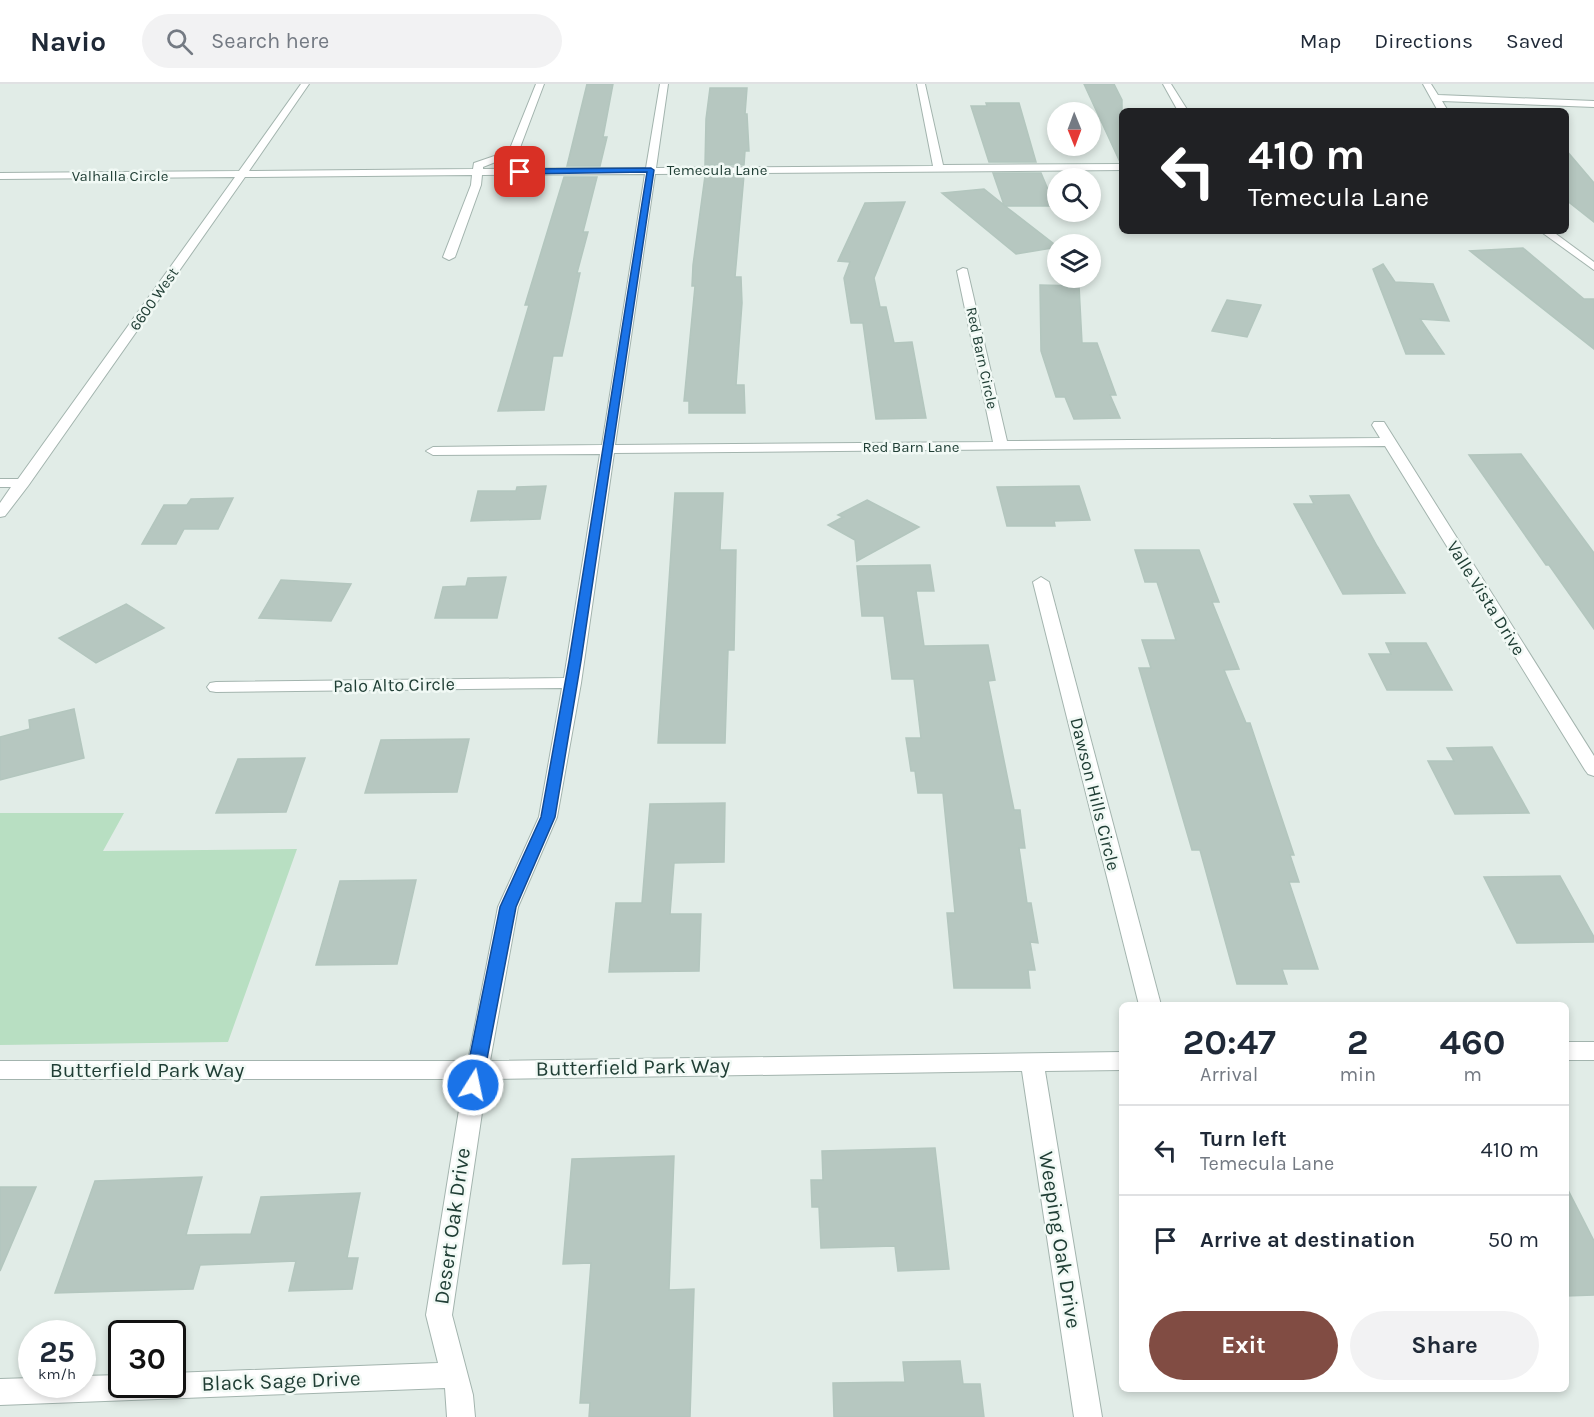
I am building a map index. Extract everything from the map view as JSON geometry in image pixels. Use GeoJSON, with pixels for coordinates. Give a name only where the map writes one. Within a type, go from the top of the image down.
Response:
{"type":"FeatureCollection","features":[{"type":"Feature","properties":{"kind":"street","name":"6600 West"},"geometry":{"type":"LineString","coordinates":[[0,513],[305,84]]}},
{"type":"Feature","properties":{"kind":"street"},"geometry":{"type":"LineString","coordinates":[[449,257],[476,185],[478,165],[513,153],[540,84]]}},
{"type":"Feature","properties":{"kind":"street","name":"Desert Oak Drive"},"geometry":{"type":"LineString","coordinates":[[461,1417],[459,1395],[439,1316],[475,1070],[508,907],[548,817],[572,683],[664,84]]}},
{"type":"Feature","properties":{"kind":"street"},"geometry":{"type":"LineString","coordinates":[[921,84],[939,168]]}},
{"type":"Feature","properties":{"kind":"street"},"geometry":{"type":"LineString","coordinates":[[1167,84],[1181,108]]}},
{"type":"Feature","properties":{"kind":"street"},"geometry":{"type":"LineString","coordinates":[[1427,84],[1441,108]]}},
{"type":"Feature","properties":{"kind":"street"},"geometry":{"type":"LineString","coordinates":[[1436,98],[1594,104]]}},
{"type":"Feature","properties":{"kind":"street","name":"Temecula Lane"},"geometry":{"type":"LineString","coordinates":[[241,175],[1119,166]]}},
{"type":"Feature","properties":{"kind":"street","name":"Valhalla Circle"},"geometry":{"type":"LineString","coordinates":[[0,176],[241,175]]}},
{"type":"Feature","properties":{"kind":"street"},"geometry":{"type":"LineString","coordinates":[[1549,234],[1594,267]]}},
{"type":"Feature","properties":{"kind":"street","name":"Red Barn Circle"},"geometry":{"type":"LineString","coordinates":[[963,270],[1002,446]]}},
{"type":"Feature","properties":{"kind":"street","name":"Valle Vista Drive"},"geometry":{"type":"LineString","coordinates":[[1379,425],[1594,770]]}},
{"type":"Feature","properties":{"kind":"street","name":"Red Barn Lane"},"geometry":{"type":"LineString","coordinates":[[433,451],[1388,442]]}},
{"type":"Feature","properties":{"kind":"street"},"geometry":{"type":"LineString","coordinates":[[0,483],[23,483]]}},
{"type":"Feature","properties":{"kind":"street","name":"Dawson Hills Circle"},"geometry":{"type":"LineString","coordinates":[[1041,582],[1149,1002]]}},
{"type":"Feature","properties":{"kind":"street","name":"Palo Alto Circle"},"geometry":{"type":"LineString","coordinates":[[216,687],[572,683]]}},
{"type":"Feature","properties":{"kind":"street"},"geometry":{"type":"LineString","coordinates":[[1569,1051],[1594,1051]]}},
{"type":"Feature","properties":{"kind":"street","name":"Butterfield Park Way"},"geometry":{"type":"LineString","coordinates":[[0,1070],[475,1070],[1119,1061]]}},
{"type":"Feature","properties":{"kind":"street","name":"Weeping Oak Drive"},"geometry":{"type":"LineString","coordinates":[[1032,1062],[1088,1417]]}},
{"type":"Feature","properties":{"kind":"street","name":"Black Sage Drive"},"geometry":{"type":"LineString","coordinates":[[0,1392],[454,1375]]}},
{"type":"Feature","properties":{"kind":"green space"},"geometry":{"type":"Polygon","coordinates":[[[0,813],[124,813],[103,851],[297,849],[228,1042],[0,1045],[0,813]]]}},
{"type":"Feature","properties":{"kind":"building"},"geometry":{"type":"Polygon","coordinates":[[[587,84],[613,84],[603,137],[607,137],[600,166],[567,166],[587,84]]]}},
{"type":"Feature","properties":{"kind":"building"},"geometry":{"type":"Polygon","coordinates":[[[1084,84],[1114,84],[1122,100],[1122,108],[1119,108],[1119,160],[1101,121],[1101,102],[1092,102],[1084,84]]]}},
{"type":"Feature","properties":{"kind":"building"},"geometry":{"type":"Polygon","coordinates":[[[710,88],[747,88],[745,114],[747,114],[749,151],[745,151],[744,165],[705,165],[706,119],[710,88]]]}},
{"type":"Feature","properties":{"kind":"building"},"geometry":{"type":"Polygon","coordinates":[[[986,103],[1019,103],[1036,162],[989,162],[971,106],[987,106],[986,103]]]}},
{"type":"Feature","properties":{"kind":"building"},"geometry":{"type":"Polygon","coordinates":[[[1569,154],[1594,183],[1594,222],[1569,202],[1569,154]]]}},
{"type":"Feature","properties":{"kind":"building"},"geometry":{"type":"Polygon","coordinates":[[[993,173],[1041,173],[1047,187],[1047,206],[1005,206],[1047,238],[1047,249],[1016,254],[942,193],[984,189],[1004,205],[993,173]]]}},
{"type":"Feature","properties":{"kind":"building"},"geometry":{"type":"Polygon","coordinates":[[[744,175],[735,277],[741,277],[742,303],[736,385],[744,385],[745,413],[689,413],[689,401],[684,401],[695,286],[692,286],[693,265],[705,176],[744,175]]]}},
{"type":"Feature","properties":{"kind":"building"},"geometry":{"type":"Polygon","coordinates":[[[564,177],[597,177],[583,232],[588,232],[577,273],[580,273],[562,356],[553,356],[544,410],[498,411],[529,305],[525,305],[564,177]]]}},
{"type":"Feature","properties":{"kind":"building"},"geometry":{"type":"Polygon","coordinates":[[[905,202],[874,278],[880,307],[886,307],[894,343],[912,342],[926,418],[876,419],[863,323],[851,323],[844,278],[850,262],[838,261],[865,203],[905,202]]]}},
{"type":"Feature","properties":{"kind":"building"},"geometry":{"type":"Polygon","coordinates":[[[1523,248],[1584,299],[1594,299],[1594,349],[1470,251],[1523,248]]]}},
{"type":"Feature","properties":{"kind":"building"},"geometry":{"type":"Polygon","coordinates":[[[1383,264],[1395,282],[1433,284],[1449,321],[1420,319],[1444,354],[1406,354],[1373,269],[1383,264]]]}},
{"type":"Feature","properties":{"kind":"building"},"geometry":{"type":"Polygon","coordinates":[[[1040,285],[1047,285],[1047,288],[1079,288],[1082,343],[1097,343],[1116,395],[1110,395],[1120,418],[1074,419],[1065,397],[1056,397],[1041,351],[1040,285]]]}},
{"type":"Feature","properties":{"kind":"building"},"geometry":{"type":"Polygon","coordinates":[[[1227,300],[1261,305],[1247,337],[1212,331],[1227,300]]]}},
{"type":"Feature","properties":{"kind":"building"},"geometry":{"type":"Polygon","coordinates":[[[1521,454],[1594,553],[1594,629],[1469,455],[1521,454]]]}},
{"type":"Feature","properties":{"kind":"building"},"geometry":{"type":"Polygon","coordinates":[[[546,486],[540,519],[471,521],[478,491],[516,491],[517,487],[546,486]]]}},
{"type":"Feature","properties":{"kind":"building"},"geometry":{"type":"Polygon","coordinates":[[[1079,486],[1090,520],[1054,521],[1055,526],[1007,526],[997,487],[1079,486]]]}},
{"type":"Feature","properties":{"kind":"building"},"geometry":{"type":"Polygon","coordinates":[[[675,493],[723,493],[720,550],[736,550],[734,650],[728,650],[725,743],[658,743],[675,493]]]}},
{"type":"Feature","properties":{"kind":"building"},"geometry":{"type":"Polygon","coordinates":[[[1349,495],[1405,593],[1343,594],[1294,504],[1314,504],[1310,496],[1349,495]]]}},
{"type":"Feature","properties":{"kind":"building"},"geometry":{"type":"Polygon","coordinates":[[[233,498],[218,529],[184,529],[176,544],[142,544],[164,505],[187,505],[191,499],[233,498]]]}},
{"type":"Feature","properties":{"kind":"building"},"geometry":{"type":"Polygon","coordinates":[[[867,500],[919,527],[857,561],[855,540],[828,525],[843,517],[838,515],[867,500]]]}},
{"type":"Feature","properties":{"kind":"building"},"geometry":{"type":"Polygon","coordinates":[[[1135,550],[1199,550],[1219,602],[1212,602],[1239,669],[1224,670],[1246,723],[1250,723],[1294,855],[1290,855],[1299,882],[1289,882],[1318,969],[1282,969],[1287,984],[1237,984],[1200,850],[1192,850],[1139,668],[1151,668],[1142,640],[1176,640],[1157,582],[1145,582],[1135,550]]]}},
{"type":"Feature","properties":{"kind":"building"},"geometry":{"type":"Polygon","coordinates":[[[930,565],[934,591],[916,591],[924,646],[988,645],[995,680],[988,681],[1014,810],[1020,810],[1025,848],[1019,848],[1027,903],[1031,903],[1038,943],[1030,942],[1035,970],[1028,970],[1030,988],[954,988],[947,913],[955,913],[943,793],[918,793],[915,771],[911,771],[906,738],[921,738],[914,679],[892,679],[884,616],[862,616],[857,566],[930,565]]]}},
{"type":"Feature","properties":{"kind":"building"},"geometry":{"type":"Polygon","coordinates":[[[506,577],[497,618],[435,618],[443,587],[466,586],[468,578],[506,577]]]}},
{"type":"Feature","properties":{"kind":"building"},"geometry":{"type":"Polygon","coordinates":[[[281,580],[351,584],[331,621],[259,618],[281,580]]]}},
{"type":"Feature","properties":{"kind":"building"},"geometry":{"type":"Polygon","coordinates":[[[126,604],[164,628],[96,663],[59,638],[126,604]]]}},
{"type":"Feature","properties":{"kind":"building"},"geometry":{"type":"Polygon","coordinates":[[[1386,643],[1426,643],[1452,690],[1387,690],[1369,654],[1391,654],[1386,643]]]}},
{"type":"Feature","properties":{"kind":"building"},"geometry":{"type":"Polygon","coordinates":[[[74,709],[84,758],[0,780],[0,737],[30,729],[29,720],[74,709]]]}},
{"type":"Feature","properties":{"kind":"building"},"geometry":{"type":"Polygon","coordinates":[[[469,739],[457,792],[365,793],[381,740],[469,739]]]}},
{"type":"Feature","properties":{"kind":"building"},"geometry":{"type":"Polygon","coordinates":[[[1492,747],[1529,813],[1455,814],[1428,761],[1454,761],[1447,748],[1492,747]]]}},
{"type":"Feature","properties":{"kind":"building"},"geometry":{"type":"Polygon","coordinates":[[[305,758],[286,812],[216,813],[238,759],[305,758]]]}},
{"type":"Feature","properties":{"kind":"building"},"geometry":{"type":"Polygon","coordinates":[[[725,803],[724,862],[674,863],[670,914],[701,914],[699,971],[609,972],[616,903],[642,903],[650,804],[725,803]]]}},
{"type":"Feature","properties":{"kind":"building"},"geometry":{"type":"Polygon","coordinates":[[[1560,876],[1594,937],[1594,942],[1517,943],[1484,877],[1560,876]]]}},
{"type":"Feature","properties":{"kind":"building"},"geometry":{"type":"Polygon","coordinates":[[[416,880],[397,964],[316,965],[340,881],[416,880]]]}},
{"type":"Feature","properties":{"kind":"building"},"geometry":{"type":"Polygon","coordinates":[[[935,1148],[949,1269],[898,1271],[895,1246],[821,1248],[819,1207],[812,1207],[811,1180],[823,1180],[822,1151],[935,1148]]]}},
{"type":"Feature","properties":{"kind":"building"},"geometry":{"type":"Polygon","coordinates":[[[674,1156],[669,1290],[694,1289],[690,1417],[589,1417],[590,1403],[580,1403],[591,1263],[563,1264],[572,1159],[674,1156]]]}},
{"type":"Feature","properties":{"kind":"building"},"geometry":{"type":"Polygon","coordinates":[[[202,1177],[186,1235],[251,1234],[261,1197],[360,1193],[347,1258],[358,1258],[352,1289],[289,1291],[296,1261],[200,1265],[193,1289],[55,1293],[95,1181],[202,1177]]]}},
{"type":"Feature","properties":{"kind":"building"},"geometry":{"type":"Polygon","coordinates":[[[0,1187],[36,1187],[0,1271],[0,1187]]]}},
{"type":"Feature","properties":{"kind":"building"},"geometry":{"type":"Polygon","coordinates":[[[1569,1192],[1594,1241],[1594,1295],[1569,1296],[1569,1192]]]}},
{"type":"Feature","properties":{"kind":"building"},"geometry":{"type":"Polygon","coordinates":[[[960,1361],[963,1384],[980,1384],[984,1417],[834,1417],[833,1383],[905,1382],[903,1362],[960,1361]]]}},
{"type":"Feature","properties":{"kind":"route"},"geometry":{"type":"LineString","coordinates":[[473,1085],[508,907],[548,817],[575,661],[651,170],[520,172]]}}]}
